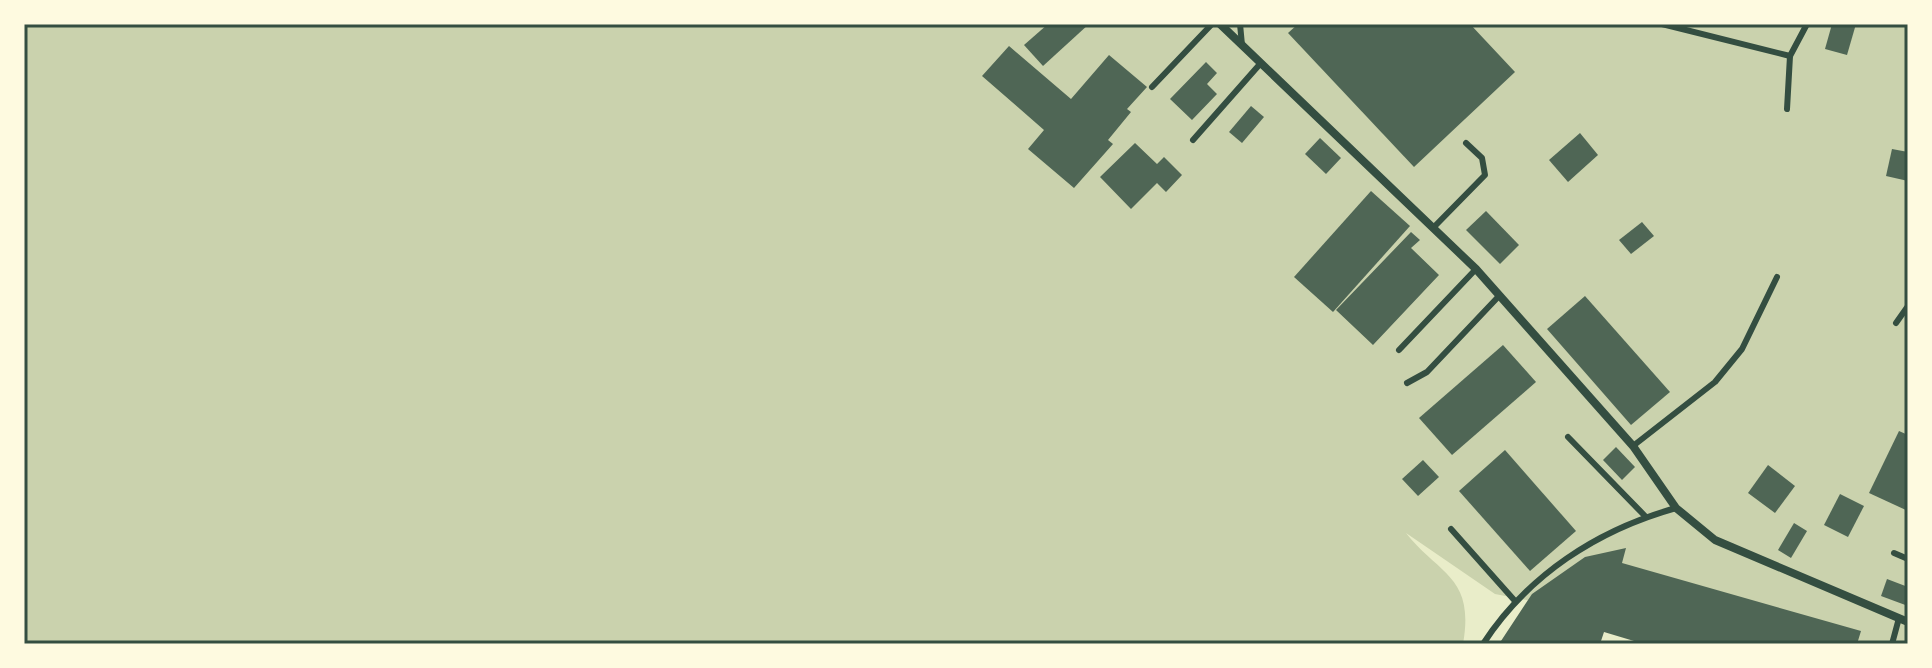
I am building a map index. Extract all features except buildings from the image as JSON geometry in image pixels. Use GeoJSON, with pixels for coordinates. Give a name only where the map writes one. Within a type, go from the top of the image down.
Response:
{"type":"FeatureCollection","features":[{"type":"Feature","properties":{"kind":"street"},"geometry":{"type":"LineString","coordinates":[[1220,24],[1476,269],[1633,446],[1676,508],[1715,540],[1903,620]]}},
{"type":"Feature","properties":{"kind":"lane"},"geometry":{"type":"LineString","coordinates":[[1152,87],[1212,24]]}},
{"type":"Feature","properties":{"kind":"lane"},"geometry":{"type":"LineString","coordinates":[[1240,24],[1242,45]]}},
{"type":"Feature","properties":{"kind":"lane"},"geometry":{"type":"LineString","coordinates":[[1662,24],[1790,56]]}},
{"type":"Feature","properties":{"kind":"lane"},"geometry":{"type":"LineString","coordinates":[[1787,109],[1790,56],[1807,24]]}},
{"type":"Feature","properties":{"kind":"lane"},"geometry":{"type":"LineString","coordinates":[[1193,140],[1260,64]]}},
{"type":"Feature","properties":{"kind":"lane"},"geometry":{"type":"LineString","coordinates":[[1433,228],[1485,175],[1482,158],[1466,143]]}},
{"type":"Feature","properties":{"kind":"lane"},"geometry":{"type":"LineString","coordinates":[[1399,350],[1476,269]]}},
{"type":"Feature","properties":{"kind":"lane"},"geometry":{"type":"LineString","coordinates":[[1633,446],[1715,382],[1742,349],[1777,277]]}},
{"type":"Feature","properties":{"kind":"lane"},"geometry":{"type":"LineString","coordinates":[[1407,383],[1427,372],[1499,296]]}},
{"type":"Feature","properties":{"kind":"lane"},"geometry":{"type":"LineString","coordinates":[[1896,323],[1908,306]]}},
{"type":"Feature","properties":{"kind":"lane"},"geometry":{"type":"LineString","coordinates":[[1568,437],[1645,516]]}},
{"type":"Feature","properties":{"kind":"lane"},"geometry":{"type":"LineString","coordinates":[[1483,644],[1515,601],[1567,556],[1645,516],[1676,508]]}},
{"type":"Feature","properties":{"kind":"lane"},"geometry":{"type":"LineString","coordinates":[[1451,529],[1515,601]]}},
{"type":"Feature","properties":{"kind":"lane"},"geometry":{"type":"LineString","coordinates":[[1894,553],[1908,559]]}},
{"type":"Feature","properties":{"kind":"lane"},"geometry":{"type":"LineString","coordinates":[[1892,644],[1903,620]]}},
{"type":"Feature","properties":{"kind":"green space"},"geometry":{"type":"Polygon","coordinates":[[[24,24],[1908,24],[1908,644],[1753,644],[1495,594],[1406,533],[1459,590],[1464,604],[1463,644],[24,644],[24,24]]]}}]}
